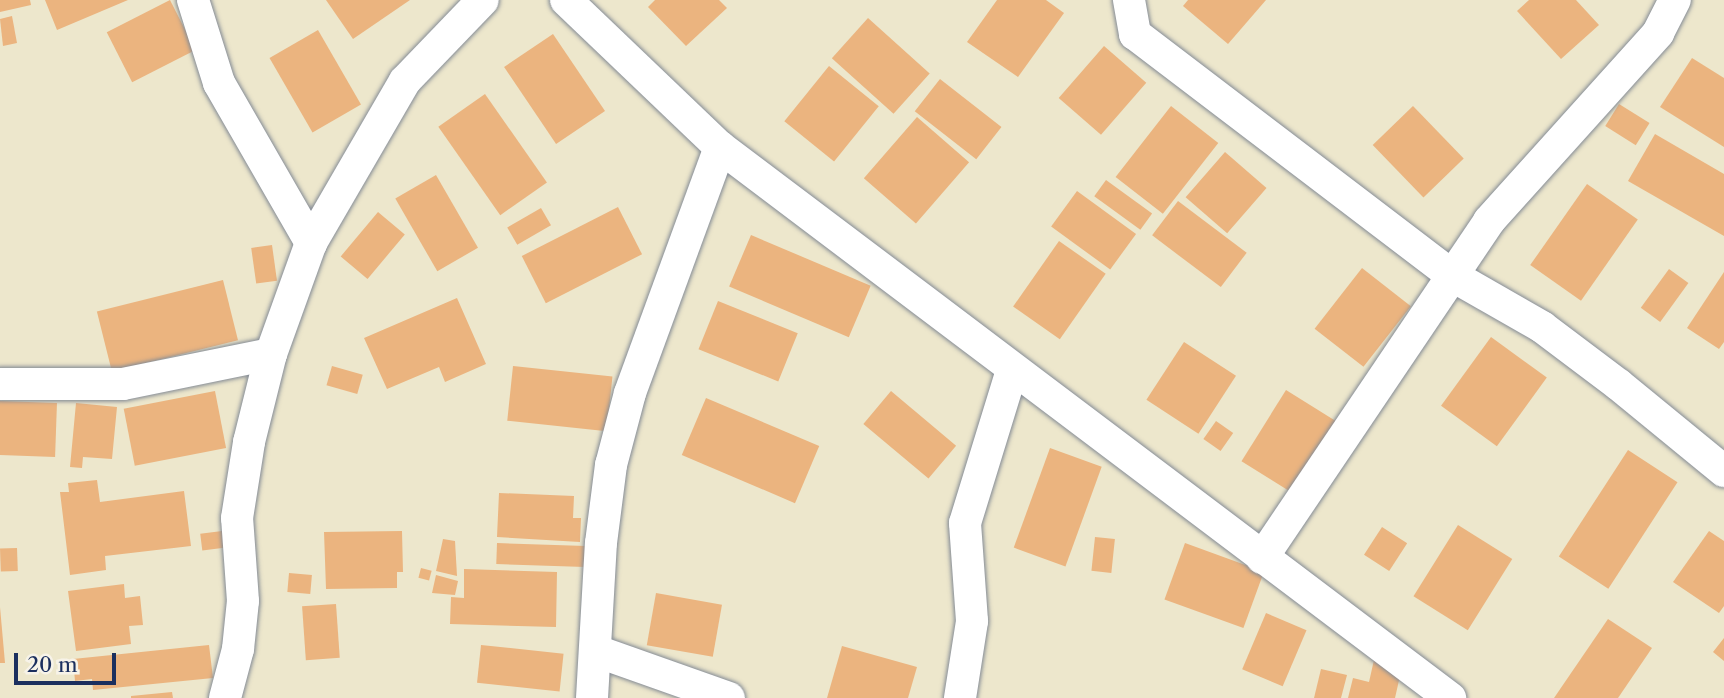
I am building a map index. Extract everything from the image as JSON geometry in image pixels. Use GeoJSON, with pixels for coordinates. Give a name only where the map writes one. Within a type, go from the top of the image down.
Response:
{"type":"FeatureCollection","features":[{"type":"Feature","properties":{"kind":"street"},"geometry":{"type":"LineString","coordinates":[[194,0],[219,83],[311,243]]}},
{"type":"Feature","properties":{"kind":"street"},"geometry":{"type":"LineString","coordinates":[[225,698],[238,649],[243,601],[237,518],[271,354],[311,243],[405,82],[483,0]]}},
{"type":"Feature","properties":{"kind":"street"},"geometry":{"type":"LineString","coordinates":[[566,0],[720,147],[1450,698]]}},
{"type":"Feature","properties":{"kind":"street"},"geometry":{"type":"LineString","coordinates":[[1262,558],[1489,221],[1658,33],[1675,0]]}},
{"type":"Feature","properties":{"kind":"street"},"geometry":{"type":"LineString","coordinates":[[1124,3],[1135,34],[1453,276],[1542,327],[1724,471]]}},
{"type":"Feature","properties":{"kind":"street"},"geometry":{"type":"LineString","coordinates":[[592,698],[601,543],[611,465],[630,393],[720,147]]}},
{"type":"Feature","properties":{"kind":"street"},"geometry":{"type":"LineString","coordinates":[[0,384],[123,384],[271,354]]}},
{"type":"Feature","properties":{"kind":"street"},"geometry":{"type":"LineString","coordinates":[[960,698],[972,621],[965,523],[1012,370]]}},
{"type":"Feature","properties":{"kind":"street"},"geometry":{"type":"LineString","coordinates":[[596,651],[729,698]]}},
{"type":"Feature","properties":{"kind":"building"},"geometry":{"type":"Polygon","coordinates":[[[0,0],[30,0],[31,5],[0,12],[0,0]]]}},
{"type":"Feature","properties":{"kind":"building"},"geometry":{"type":"Polygon","coordinates":[[[45,0],[128,0],[57,30],[45,0]]]}},
{"type":"Feature","properties":{"kind":"building"},"geometry":{"type":"Polygon","coordinates":[[[170,0],[195,50],[132,82],[107,32],[170,0]]]}},
{"type":"Feature","properties":{"kind":"building"},"geometry":{"type":"Polygon","coordinates":[[[326,0],[410,0],[353,39],[326,0]]]}},
{"type":"Feature","properties":{"kind":"building"},"geometry":{"type":"Polygon","coordinates":[[[655,0],[719,0],[727,8],[686,46],[648,7],[655,0]]]}},
{"type":"Feature","properties":{"kind":"building"},"geometry":{"type":"Polygon","coordinates":[[[997,0],[1046,0],[1064,13],[1018,77],[967,42],[997,0]]]}},
{"type":"Feature","properties":{"kind":"building"},"geometry":{"type":"Polygon","coordinates":[[[1188,0],[1266,0],[1228,44],[1183,6],[1188,0]]]}},
{"type":"Feature","properties":{"kind":"building"},"geometry":{"type":"Polygon","coordinates":[[[1529,0],[1576,0],[1599,25],[1561,59],[1517,11],[1529,0]]]}},
{"type":"Feature","properties":{"kind":"building"},"geometry":{"type":"Polygon","coordinates":[[[12,16],[17,43],[3,46],[0,19],[12,16]]]}},
{"type":"Feature","properties":{"kind":"building"},"geometry":{"type":"Polygon","coordinates":[[[868,18],[930,74],[894,114],[832,58],[868,18]]]}},
{"type":"Feature","properties":{"kind":"building"},"geometry":{"type":"Polygon","coordinates":[[[318,30],[361,104],[313,132],[270,58],[318,30]]]}},
{"type":"Feature","properties":{"kind":"building"},"geometry":{"type":"Polygon","coordinates":[[[553,34],[605,111],[556,144],[504,67],[553,34]]]}},
{"type":"Feature","properties":{"kind":"building"},"geometry":{"type":"Polygon","coordinates":[[[1104,46],[1146,83],[1101,135],[1059,98],[1104,46]]]}},
{"type":"Feature","properties":{"kind":"building"},"geometry":{"type":"Polygon","coordinates":[[[1692,58],[1724,78],[1724,147],[1660,107],[1692,58]]]}},
{"type":"Feature","properties":{"kind":"building"},"geometry":{"type":"Polygon","coordinates":[[[829,66],[879,106],[834,161],[784,121],[829,66]]]}},
{"type":"Feature","properties":{"kind":"building"},"geometry":{"type":"Polygon","coordinates":[[[940,79],[1001,127],[976,159],[915,111],[940,79]]]}},
{"type":"Feature","properties":{"kind":"building"},"geometry":{"type":"Polygon","coordinates":[[[485,94],[547,182],[500,215],[438,127],[485,94]]]}},
{"type":"Feature","properties":{"kind":"building"},"geometry":{"type":"Polygon","coordinates":[[[1619,104],[1650,123],[1636,145],[1605,126],[1619,104]]]}},
{"type":"Feature","properties":{"kind":"building"},"geometry":{"type":"Polygon","coordinates":[[[1171,106],[1218,143],[1163,214],[1116,177],[1171,106]]]}},
{"type":"Feature","properties":{"kind":"building"},"geometry":{"type":"Polygon","coordinates":[[[1413,106],[1464,159],[1423,197],[1373,145],[1413,106]]]}},
{"type":"Feature","properties":{"kind":"building"},"geometry":{"type":"Polygon","coordinates":[[[917,117],[969,162],[916,223],[864,178],[917,117]]]}},
{"type":"Feature","properties":{"kind":"building"},"geometry":{"type":"Polygon","coordinates":[[[1655,134],[1724,174],[1724,236],[1628,181],[1655,134]]]}},
{"type":"Feature","properties":{"kind":"building"},"geometry":{"type":"Polygon","coordinates":[[[1225,152],[1267,188],[1227,233],[1186,197],[1225,152]]]}},
{"type":"Feature","properties":{"kind":"building"},"geometry":{"type":"Polygon","coordinates":[[[436,175],[478,248],[437,271],[395,199],[436,175]]]}},
{"type":"Feature","properties":{"kind":"building"},"geometry":{"type":"Polygon","coordinates":[[[1106,180],[1152,214],[1140,230],[1094,196],[1106,180]]]}},
{"type":"Feature","properties":{"kind":"building"},"geometry":{"type":"Polygon","coordinates":[[[1587,184],[1638,220],[1581,301],[1530,265],[1587,184]]]}},
{"type":"Feature","properties":{"kind":"building"},"geometry":{"type":"Polygon","coordinates":[[[1077,191],[1136,234],[1110,270],[1051,227],[1077,191]]]}},
{"type":"Feature","properties":{"kind":"building"},"geometry":{"type":"Polygon","coordinates":[[[1178,201],[1247,253],[1221,287],[1152,235],[1178,201]]]}},
{"type":"Feature","properties":{"kind":"building"},"geometry":{"type":"Polygon","coordinates":[[[618,207],[642,254],[546,303],[522,256],[618,207]]]}},
{"type":"Feature","properties":{"kind":"building"},"geometry":{"type":"Polygon","coordinates":[[[541,208],[551,225],[517,245],[507,228],[541,208]]]}},
{"type":"Feature","properties":{"kind":"building"},"geometry":{"type":"Polygon","coordinates":[[[378,212],[405,234],[368,279],[341,256],[378,212]]]}},
{"type":"Feature","properties":{"kind":"building"},"geometry":{"type":"Polygon","coordinates":[[[751,235],[871,286],[849,337],[729,287],[751,235]]]}},
{"type":"Feature","properties":{"kind":"building"},"geometry":{"type":"Polygon","coordinates":[[[1059,241],[1106,274],[1060,339],[1013,307],[1059,241]]]}},
{"type":"Feature","properties":{"kind":"building"},"geometry":{"type":"Polygon","coordinates":[[[272,245],[277,281],[256,284],[251,248],[272,245]]]}},
{"type":"Feature","properties":{"kind":"building"},"geometry":{"type":"Polygon","coordinates":[[[1362,268],[1411,306],[1363,367],[1315,329],[1362,268]]]}},
{"type":"Feature","properties":{"kind":"building"},"geometry":{"type":"Polygon","coordinates":[[[1669,269],[1688,283],[1660,322],[1641,308],[1669,269]]]}},
{"type":"Feature","properties":{"kind":"building"},"geometry":{"type":"Polygon","coordinates":[[[1724,272],[1724,342],[1719,349],[1687,328],[1724,272]]]}},
{"type":"Feature","properties":{"kind":"building"},"geometry":{"type":"Polygon","coordinates":[[[223,280],[238,340],[112,372],[97,311],[223,280]]]}},
{"type":"Feature","properties":{"kind":"building"},"geometry":{"type":"Polygon","coordinates":[[[457,298],[486,364],[445,382],[439,367],[387,389],[364,338],[457,298]]]}},
{"type":"Feature","properties":{"kind":"building"},"geometry":{"type":"Polygon","coordinates":[[[718,301],[798,333],[778,381],[699,349],[718,301]]]}},
{"type":"Feature","properties":{"kind":"building"},"geometry":{"type":"Polygon","coordinates":[[[1491,337],[1547,378],[1497,446],[1441,406],[1491,337]]]}},
{"type":"Feature","properties":{"kind":"building"},"geometry":{"type":"Polygon","coordinates":[[[1184,342],[1236,376],[1198,434],[1146,400],[1184,342]]]}},
{"type":"Feature","properties":{"kind":"building"},"geometry":{"type":"Polygon","coordinates":[[[332,366],[363,375],[357,394],[326,385],[332,366]]]}},
{"type":"Feature","properties":{"kind":"building"},"geometry":{"type":"Polygon","coordinates":[[[513,366],[612,376],[607,431],[507,421],[513,366]]]}},
{"type":"Feature","properties":{"kind":"building"},"geometry":{"type":"Polygon","coordinates":[[[1286,390],[1338,422],[1293,494],[1241,461],[1286,390]]]}},
{"type":"Feature","properties":{"kind":"building"},"geometry":{"type":"Polygon","coordinates":[[[215,391],[226,448],[135,466],[124,409],[215,391]]]}},
{"type":"Feature","properties":{"kind":"building"},"geometry":{"type":"Polygon","coordinates":[[[891,391],[956,446],[928,479],[863,424],[891,391]]]}},
{"type":"Feature","properties":{"kind":"building"},"geometry":{"type":"Polygon","coordinates":[[[706,398],[819,446],[795,503],[682,455],[706,398]]]}},
{"type":"Feature","properties":{"kind":"building"},"geometry":{"type":"Polygon","coordinates":[[[0,401],[57,403],[55,457],[0,455],[0,401]]]}},
{"type":"Feature","properties":{"kind":"building"},"geometry":{"type":"Polygon","coordinates":[[[76,403],[117,407],[112,459],[83,457],[82,468],[70,467],[76,403]]]}},
{"type":"Feature","properties":{"kind":"building"},"geometry":{"type":"Polygon","coordinates":[[[1216,421],[1233,433],[1221,451],[1203,439],[1216,421]]]}},
{"type":"Feature","properties":{"kind":"building"},"geometry":{"type":"Polygon","coordinates":[[[1050,448],[1102,467],[1065,566],[1014,548],[1050,448]]]}},
{"type":"Feature","properties":{"kind":"building"},"geometry":{"type":"Polygon","coordinates":[[[1628,450],[1677,482],[1608,589],[1559,557],[1628,450]]]}},
{"type":"Feature","properties":{"kind":"building"},"geometry":{"type":"Polygon","coordinates":[[[97,480],[100,502],[184,491],[191,546],[105,556],[106,570],[70,575],[60,492],[69,492],[68,483],[97,480]]]}},
{"type":"Feature","properties":{"kind":"building"},"geometry":{"type":"Polygon","coordinates":[[[499,493],[574,496],[573,518],[581,518],[580,542],[497,537],[499,493]]]}},
{"type":"Feature","properties":{"kind":"building"},"geometry":{"type":"Polygon","coordinates":[[[1458,525],[1512,559],[1468,630],[1413,596],[1458,525]]]}},
{"type":"Feature","properties":{"kind":"building"},"geometry":{"type":"Polygon","coordinates":[[[1382,527],[1407,543],[1389,571],[1364,555],[1382,527]]]}},
{"type":"Feature","properties":{"kind":"building"},"geometry":{"type":"Polygon","coordinates":[[[230,530],[232,547],[202,551],[200,534],[230,530]]]}},
{"type":"Feature","properties":{"kind":"building"},"geometry":{"type":"Polygon","coordinates":[[[402,531],[403,572],[397,572],[397,588],[326,589],[324,532],[402,531]]]}},
{"type":"Feature","properties":{"kind":"building"},"geometry":{"type":"Polygon","coordinates":[[[1709,531],[1724,541],[1724,606],[1719,613],[1673,582],[1709,531]]]}},
{"type":"Feature","properties":{"kind":"building"},"geometry":{"type":"Polygon","coordinates":[[[1095,537],[1115,539],[1111,573],[1091,571],[1095,537]]]}},
{"type":"Feature","properties":{"kind":"building"},"geometry":{"type":"Polygon","coordinates":[[[443,539],[455,541],[457,576],[436,571],[443,539]]]}},
{"type":"Feature","properties":{"kind":"building"},"geometry":{"type":"Polygon","coordinates":[[[497,543],[586,546],[585,567],[496,564],[497,543]]]}},
{"type":"Feature","properties":{"kind":"building"},"geometry":{"type":"Polygon","coordinates":[[[1185,543],[1264,572],[1243,628],[1164,599],[1185,543]]]}},
{"type":"Feature","properties":{"kind":"building"},"geometry":{"type":"Polygon","coordinates":[[[17,548],[18,571],[1,572],[0,549],[17,548]]]}},
{"type":"Feature","properties":{"kind":"building"},"geometry":{"type":"Polygon","coordinates":[[[421,568],[432,571],[429,581],[418,578],[421,568]]]}},
{"type":"Feature","properties":{"kind":"building"},"geometry":{"type":"Polygon","coordinates":[[[464,569],[557,572],[556,627],[450,624],[451,597],[464,598],[464,569]]]}},
{"type":"Feature","properties":{"kind":"building"},"geometry":{"type":"Polygon","coordinates":[[[289,573],[312,575],[310,594],[287,592],[289,573]]]}},
{"type":"Feature","properties":{"kind":"building"},"geometry":{"type":"Polygon","coordinates":[[[436,575],[458,581],[455,595],[432,593],[436,575]]]}},
{"type":"Feature","properties":{"kind":"building"},"geometry":{"type":"Polygon","coordinates":[[[124,584],[125,598],[140,596],[143,625],[129,626],[131,644],[76,651],[68,591],[124,584]]]}},
{"type":"Feature","properties":{"kind":"building"},"geometry":{"type":"Polygon","coordinates":[[[656,593],[722,605],[713,657],[647,645],[656,593]]]}},
{"type":"Feature","properties":{"kind":"building"},"geometry":{"type":"Polygon","coordinates":[[[336,604],[340,658],[306,660],[302,606],[336,604]]]}},
{"type":"Feature","properties":{"kind":"building"},"geometry":{"type":"Polygon","coordinates":[[[0,607],[5,663],[0,663],[0,607]]]}},
{"type":"Feature","properties":{"kind":"building"},"geometry":{"type":"Polygon","coordinates":[[[1266,613],[1307,630],[1283,686],[1242,669],[1266,613]]]}},
{"type":"Feature","properties":{"kind":"building"},"geometry":{"type":"Polygon","coordinates":[[[1608,619],[1652,648],[1618,698],[1554,698],[1608,619]]]}},
{"type":"Feature","properties":{"kind":"building"},"geometry":{"type":"Polygon","coordinates":[[[1724,638],[1724,661],[1713,652],[1724,638]]]}},
{"type":"Feature","properties":{"kind":"building"},"geometry":{"type":"Polygon","coordinates":[[[209,645],[213,678],[93,690],[92,679],[75,681],[73,659],[209,645]]]}},
{"type":"Feature","properties":{"kind":"building"},"geometry":{"type":"Polygon","coordinates":[[[481,645],[564,654],[560,691],[477,683],[481,645]]]}},
{"type":"Feature","properties":{"kind":"building"},"geometry":{"type":"Polygon","coordinates":[[[842,646],[917,667],[908,698],[827,698],[842,646]]]}},
{"type":"Feature","properties":{"kind":"building"},"geometry":{"type":"Polygon","coordinates":[[[1374,660],[1402,667],[1395,698],[1348,698],[1353,678],[1369,682],[1374,660]]]}},
{"type":"Feature","properties":{"kind":"building"},"geometry":{"type":"Polygon","coordinates":[[[1321,669],[1347,675],[1341,698],[1314,698],[1321,669]]]}},
{"type":"Feature","properties":{"kind":"building"},"geometry":{"type":"Polygon","coordinates":[[[172,692],[173,698],[131,698],[131,696],[172,692]]]}}]}
